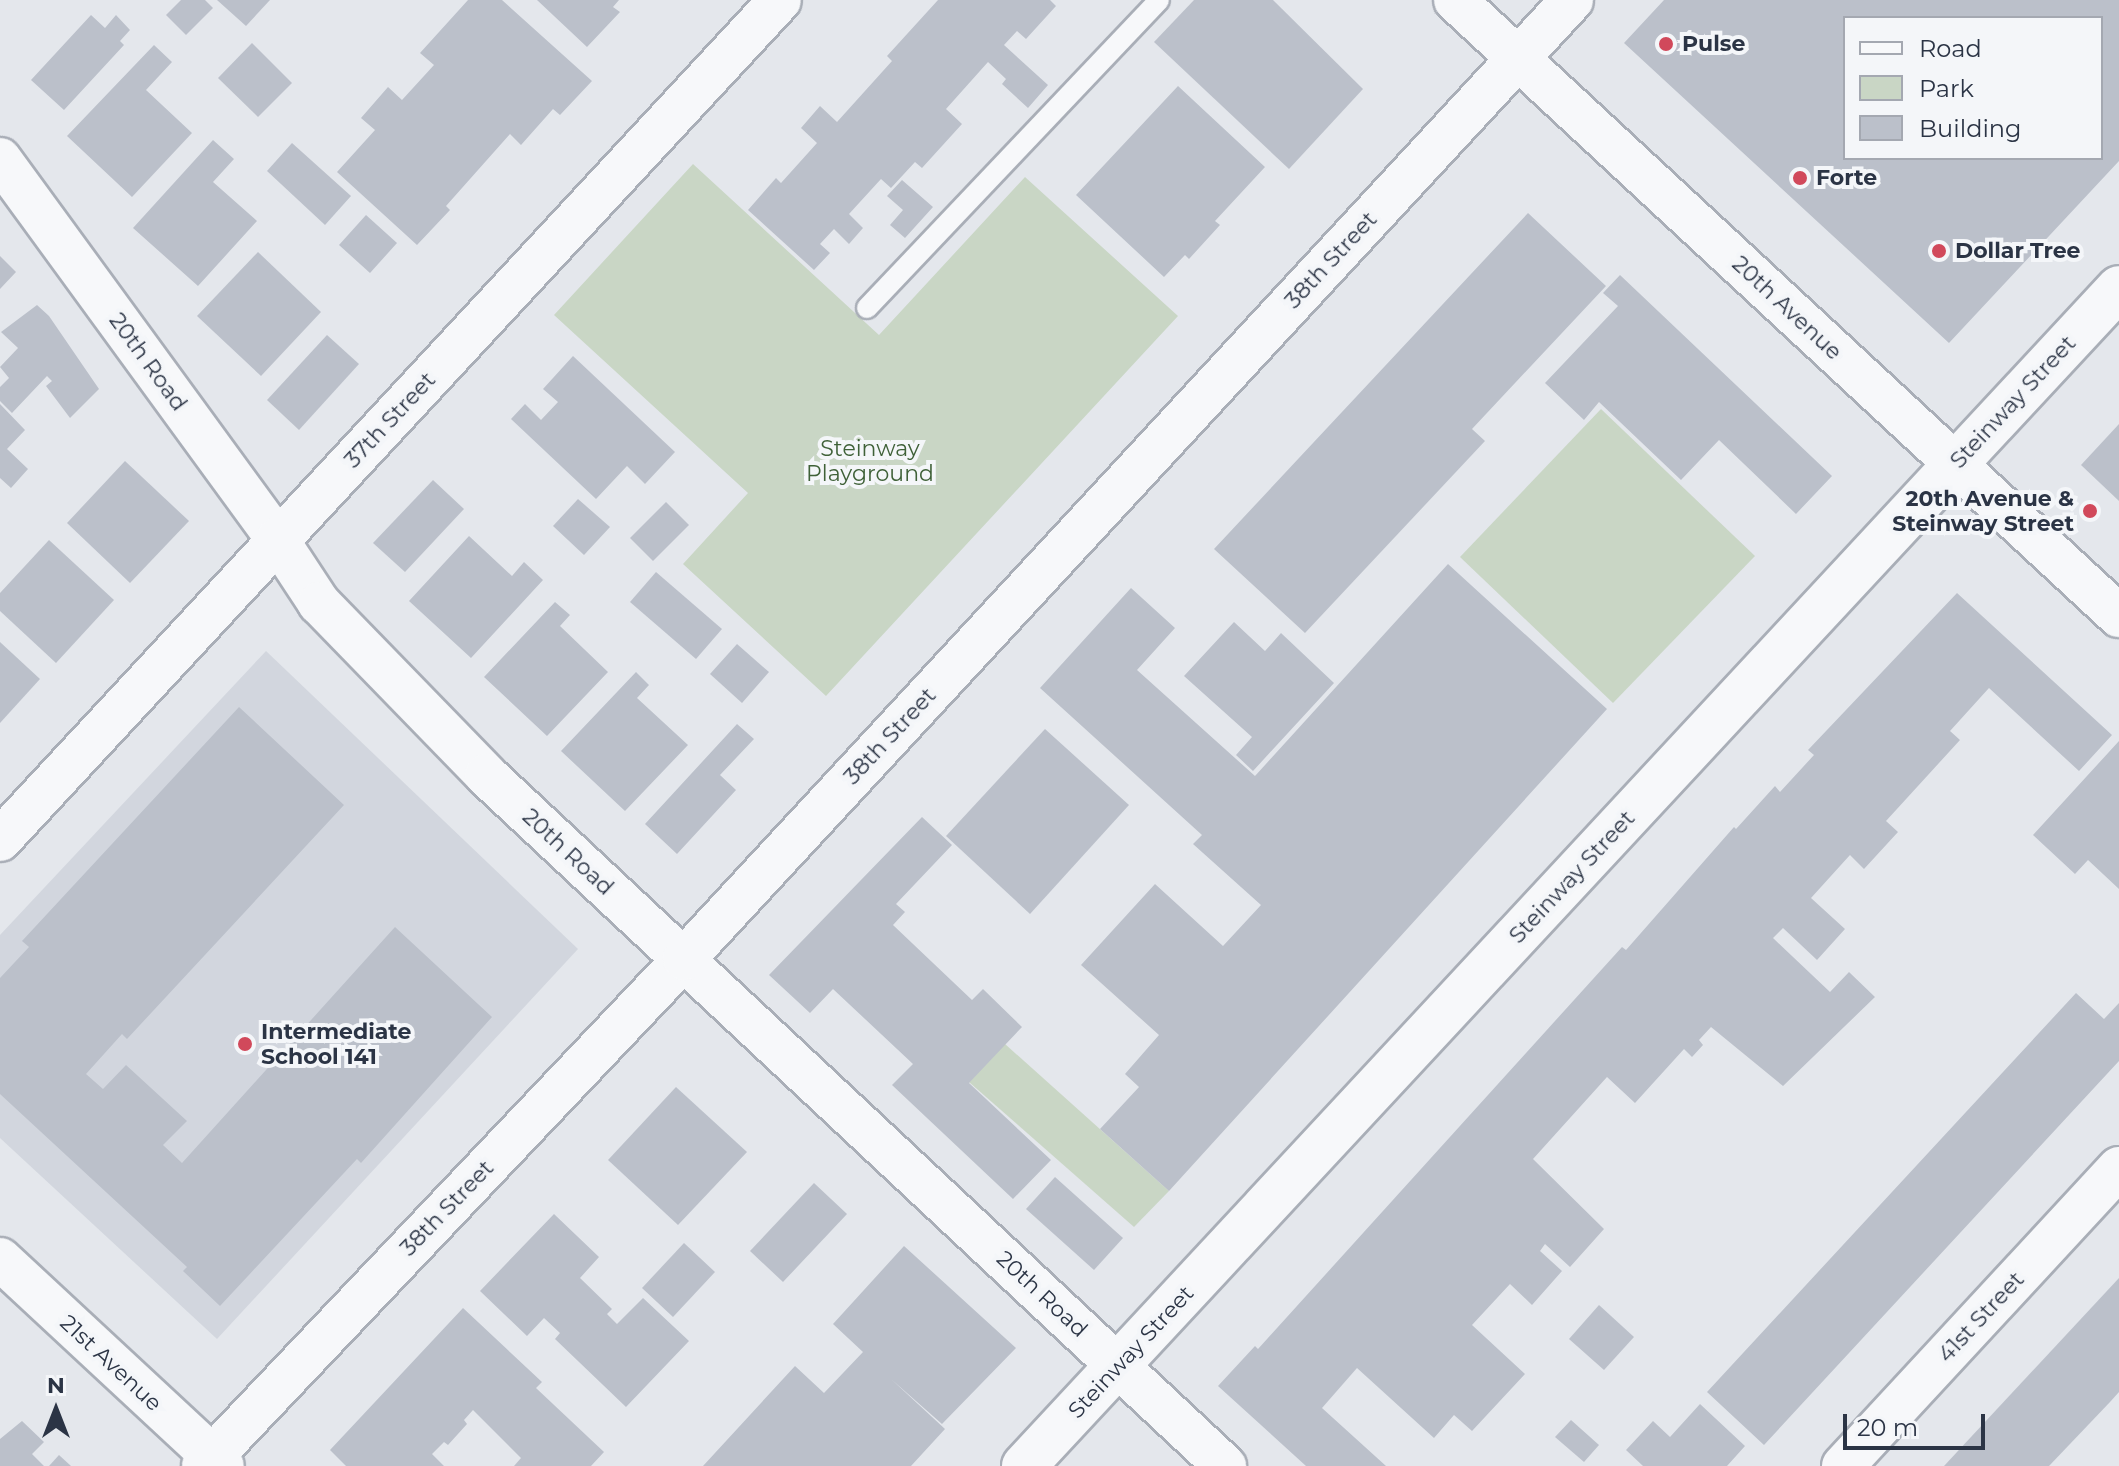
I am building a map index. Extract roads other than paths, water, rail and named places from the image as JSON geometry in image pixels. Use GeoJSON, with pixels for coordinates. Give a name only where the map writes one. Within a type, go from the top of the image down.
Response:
{"type":"FeatureCollection","features":[{"type":"Feature","properties":{"kind":"street","name":"37th Street"},"geometry":{"type":"LineString","coordinates":[[0,840],[780,0]]}},
{"type":"Feature","properties":{"kind":"street","name":"20th Avenue"},"geometry":{"type":"LineString","coordinates":[[1455,0],[2119,616]]}},
{"type":"Feature","properties":{"kind":"street","name":"38th Street"},"geometry":{"type":"LineString","coordinates":[[213,1463],[1572,0]]}},
{"type":"Feature","properties":{"kind":"street","name":"20th Road"},"geometry":{"type":"LineString","coordinates":[[0,159],[277,539],[319,603],[486,775],[1225,1466]]}},
{"type":"Feature","properties":{"kind":"street","name":"Steinway Street"},"geometry":{"type":"LineString","coordinates":[[1024,1466],[2119,288]]}},
{"type":"Feature","properties":{"kind":"street","name":"41st Street"},"geometry":{"type":"LineString","coordinates":[[1843,1466],[2119,1168]]}},
{"type":"Feature","properties":{"kind":"street","name":"21st Avenue"},"geometry":{"type":"LineString","coordinates":[[0,1259],[213,1463]]}},
{"type":"Feature","properties":{"kind":"lane"},"geometry":{"type":"LineString","coordinates":[[867,308],[1159,0]]}},
{"type":"Feature","properties":{"kind":"place","name":"Pulse"},"geometry":{"type":"Point","coordinates":[1666,44]}},
{"type":"Feature","properties":{"kind":"place","name":"Forte"},"geometry":{"type":"Point","coordinates":[1800,178]}},
{"type":"Feature","properties":{"kind":"place","name":"Dollar Tree"},"geometry":{"type":"Point","coordinates":[1939,251]}},
{"type":"Feature","properties":{"kind":"place","name":"20th Avenue & Steinway Street"},"geometry":{"type":"Point","coordinates":[2090,511]}},
{"type":"Feature","properties":{"kind":"place","name":"Intermediate School 141"},"geometry":{"type":"Point","coordinates":[245,1044]}},
{"type":"Feature","properties":{"kind":"park label","name":"Steinway Playground"},"geometry":{"type":"Point","coordinates":[870,460]}}]}
